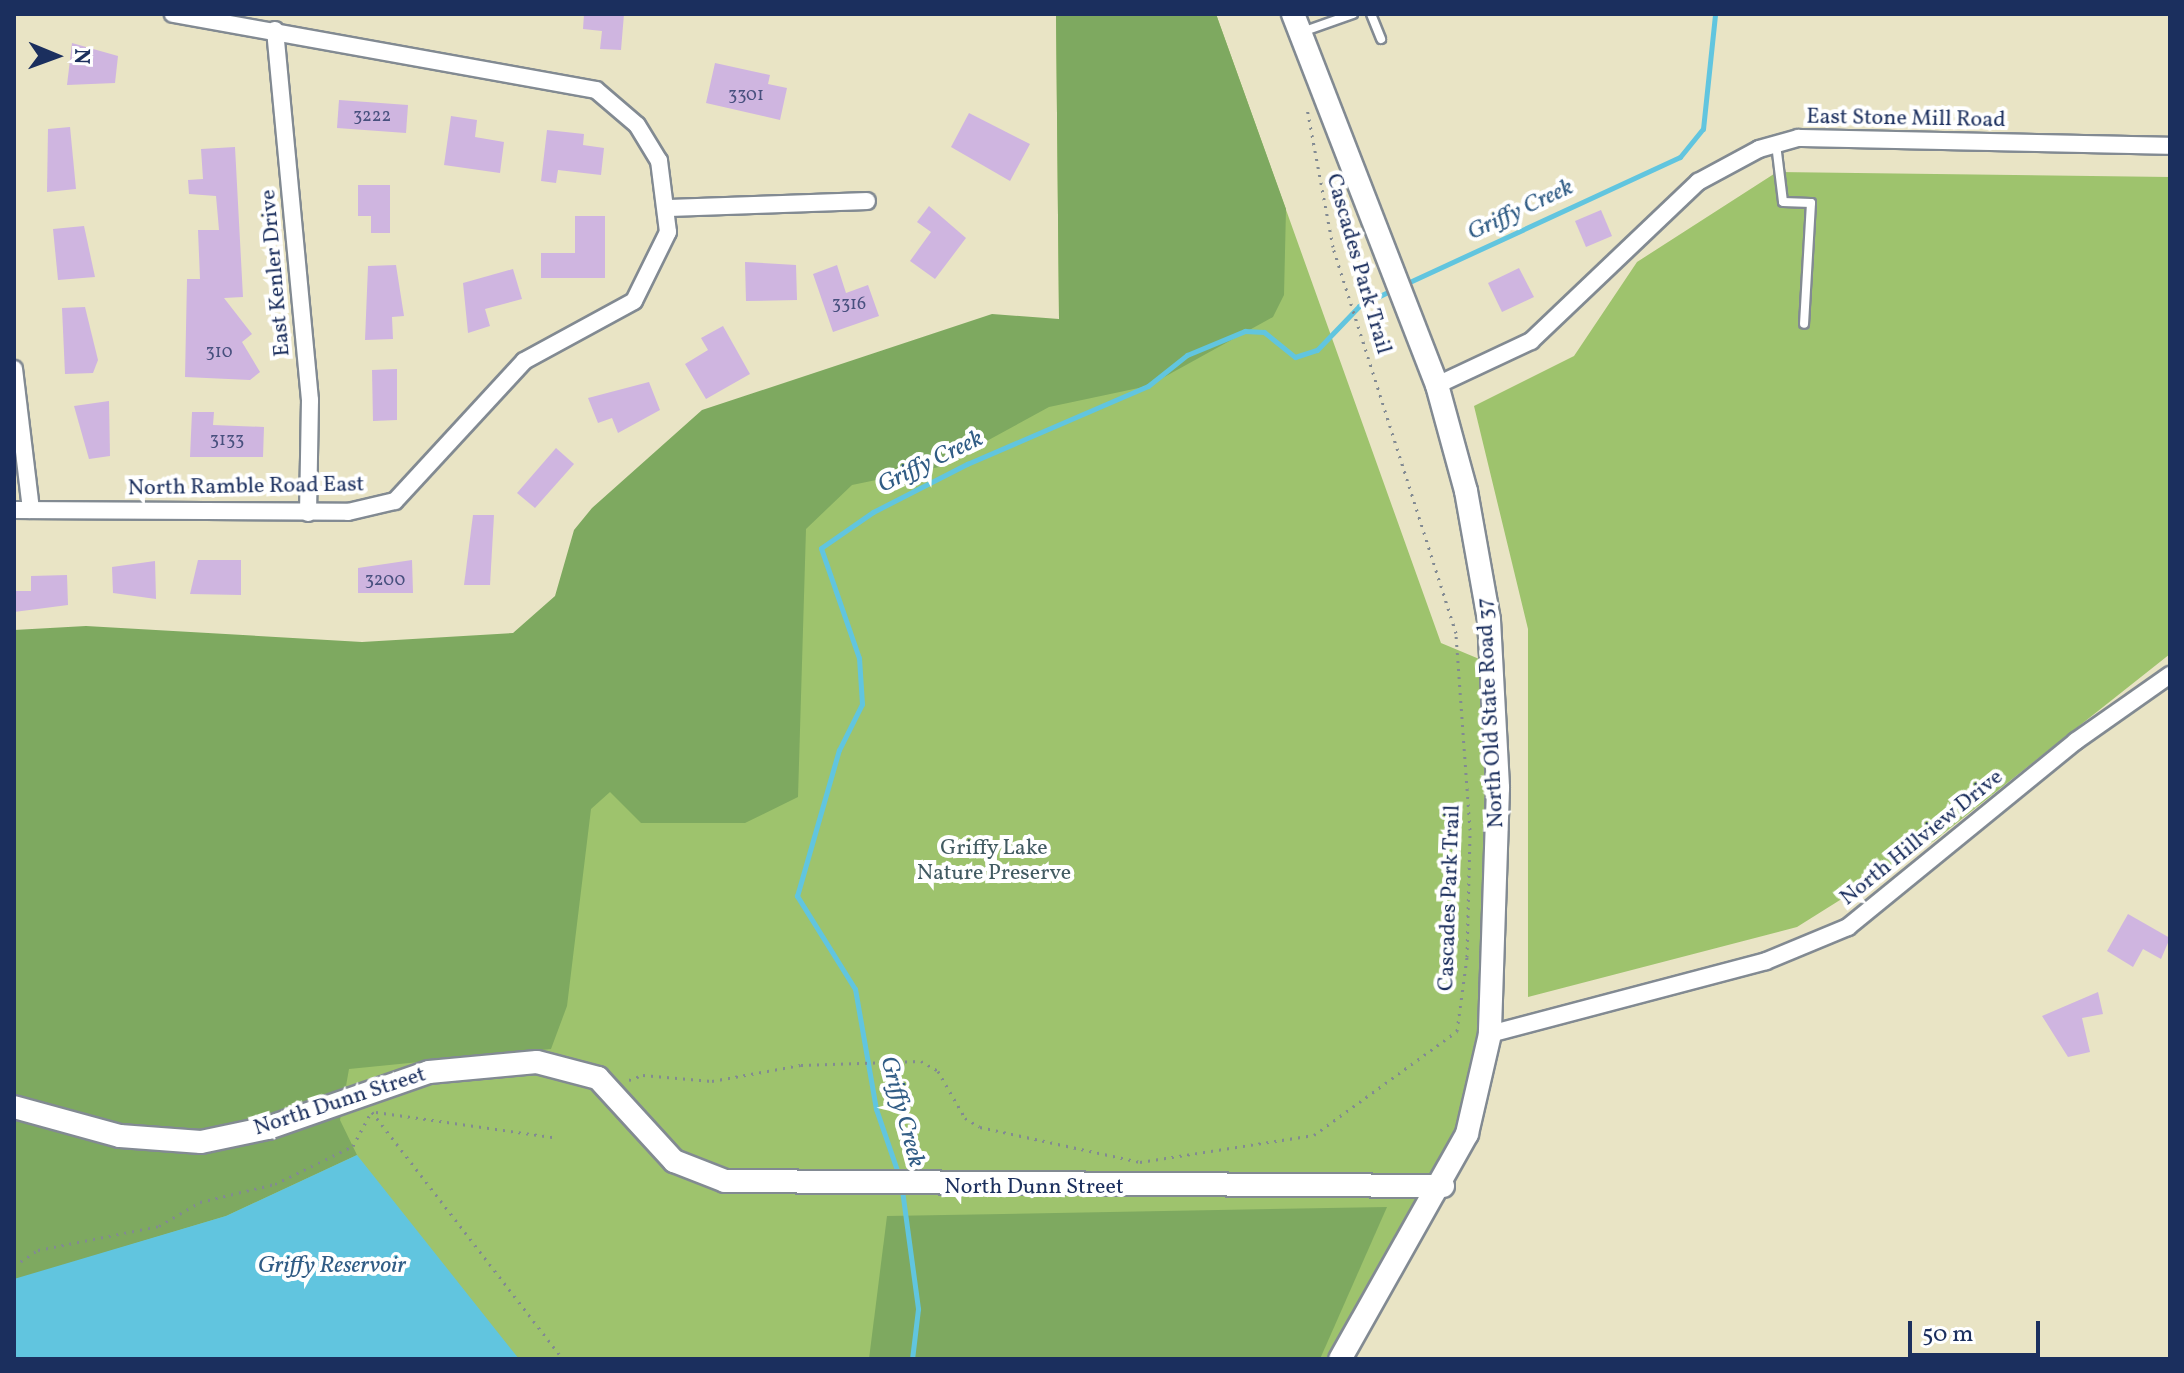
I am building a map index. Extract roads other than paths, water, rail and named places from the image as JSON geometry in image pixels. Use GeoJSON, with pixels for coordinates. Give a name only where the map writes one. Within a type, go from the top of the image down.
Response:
{"type":"FeatureCollection","features":[{"type":"Feature","properties":{"kind":"street"},"geometry":{"type":"LineString","coordinates":[[173,14],[596,90],[650,142],[670,208],[867,201]]}},
{"type":"Feature","properties":{"kind":"street","name":"North Old State Road 37"},"geometry":{"type":"LineString","coordinates":[[1297,23],[1437,385],[1473,528],[1493,665],[1499,873],[1490,1034],[1467,1134],[1443,1186],[1340,1359]]}},
{"type":"Feature","properties":{"kind":"street","name":"East Kenler Drive"},"geometry":{"type":"LineString","coordinates":[[275,30],[310,400],[308,513]]}},
{"type":"Feature","properties":{"kind":"street","name":"East Stone Mill Road"},"geometry":{"type":"LineString","coordinates":[[1437,385],[1531,341],[1698,182],[1725,162],[1776,144],[1842,138],[2170,146]]}},
{"type":"Feature","properties":{"kind":"street","name":"North Ramble Road East"},"geometry":{"type":"LineString","coordinates":[[22,510],[308,513],[361,510],[406,494],[524,361],[634,301],[661,251],[670,208]]}},
{"type":"Feature","properties":{"kind":"street"},"geometry":{"type":"LineString","coordinates":[[14,369],[22,510]]}},
{"type":"Feature","properties":{"kind":"street","name":"North Hillview Drive"},"geometry":{"type":"LineString","coordinates":[[1490,1034],[1766,961],[1848,927],[2076,741],[2170,675]]}},
{"type":"Feature","properties":{"kind":"street","name":"North Dunn Street"},"geometry":{"type":"LineString","coordinates":[[14,1107],[120,1136],[187,1142],[251,1133],[384,1084],[476,1064],[566,1066],[615,1092],[674,1161],[700,1175],[744,1184],[896,1187],[1443,1186]]}},
{"type":"Feature","properties":{"kind":"lane"},"geometry":{"type":"LineString","coordinates":[[1297,23],[1353,14]]}},
{"type":"Feature","properties":{"kind":"lane"},"geometry":{"type":"LineString","coordinates":[[1371,14],[1381,39]]}},
{"type":"Feature","properties":{"kind":"lane"},"geometry":{"type":"LineString","coordinates":[[1776,144],[1783,202],[1811,203],[1804,324]]}},
{"type":"Feature","properties":{"kind":"water","name":"Griffy Reservoir"},"geometry":{"type":"Polygon","coordinates":[[[357,1155],[519,1359],[14,1359],[14,1279],[226,1216],[357,1155]]]}},
{"type":"Feature","properties":{"kind":"waterway","name":"Griffy Creek"},"geometry":{"type":"LineString","coordinates":[[1403,285],[1680,157],[1703,129],[1715,14]]}},
{"type":"Feature","properties":{"kind":"waterway","name":"Griffy Creek"},"geometry":{"type":"LineString","coordinates":[[899,1176],[876,1109],[855,989],[797,896],[839,750],[862,704],[859,658],[821,548],[873,512],[967,464],[1148,386],[1187,355],[1245,331],[1264,332],[1295,357],[1317,350],[1359,306],[1394,289]]}},
{"type":"Feature","properties":{"kind":"waterway","name":"Griffy Creek"},"geometry":{"type":"LineString","coordinates":[[902,1190],[918,1309],[912,1359]]}},
{"type":"Feature","properties":{"kind":"park label","name":"Griffy Lake Nature Preserve"},"geometry":{"type":"Point","coordinates":[994,860]}}]}
